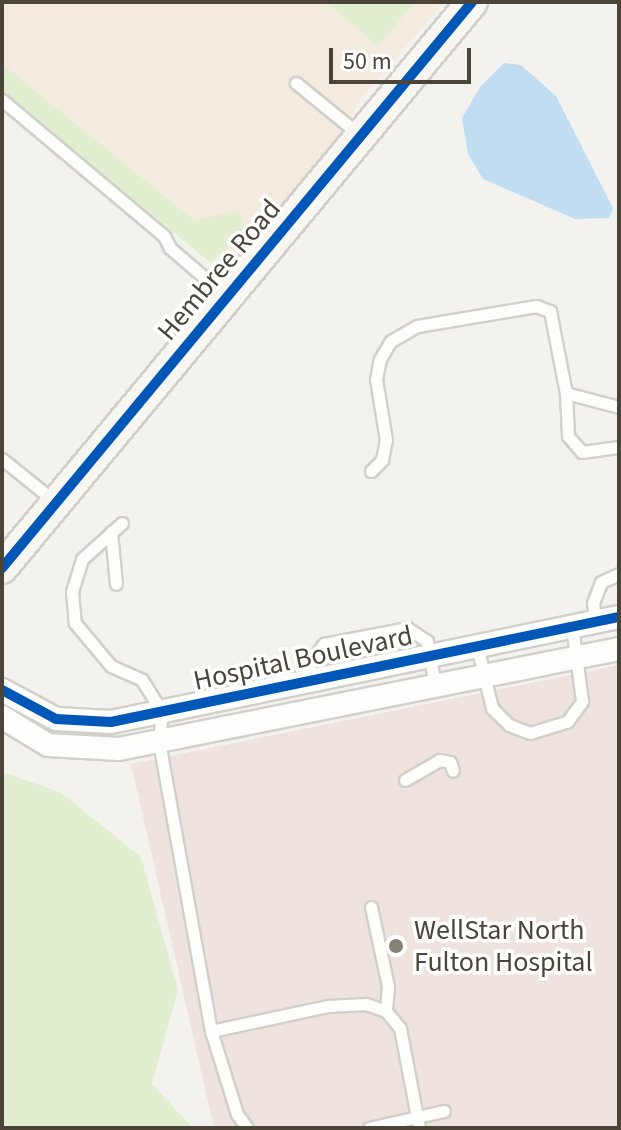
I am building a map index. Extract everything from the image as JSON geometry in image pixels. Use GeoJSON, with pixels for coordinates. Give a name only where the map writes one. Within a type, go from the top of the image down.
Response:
{"type":"FeatureCollection","features":[{"type":"Feature","properties":{"kind":"street","name":"Hembree Road"},"geometry":{"type":"LineString","coordinates":[[2,568],[472,2]]}},
{"type":"Feature","properties":{"kind":"street","name":"Hospital Boulevard"},"geometry":{"type":"LineString","coordinates":[[2,690],[26,707],[82,723],[162,712],[619,617]]}},
{"type":"Feature","properties":{"kind":"street","name":"Hospital Boulevard"},"geometry":{"type":"LineString","coordinates":[[2,717],[48,745],[87,751],[159,742],[619,649]]}},
{"type":"Feature","properties":{"kind":"street"},"geometry":{"type":"LineString","coordinates":[[309,681],[314,709]]}},
{"type":"Feature","properties":{"kind":"lane"},"geometry":{"type":"LineString","coordinates":[[296,83],[362,136]]}},
{"type":"Feature","properties":{"kind":"lane"},"geometry":{"type":"LineString","coordinates":[[2,100],[164,236],[170,248],[228,298]]}},
{"type":"Feature","properties":{"kind":"lane"},"geometry":{"type":"LineString","coordinates":[[371,471],[382,460],[386,440],[376,379],[380,359],[391,341],[417,326],[536,306],[550,311],[566,393],[568,436],[582,452],[619,447]]}},
{"type":"Feature","properties":{"kind":"lane"},"geometry":{"type":"LineString","coordinates":[[566,393],[619,407]]}},
{"type":"Feature","properties":{"kind":"lane"},"geometry":{"type":"LineString","coordinates":[[2,459],[56,503]]}},
{"type":"Feature","properties":{"kind":"lane"},"geometry":{"type":"LineString","coordinates":[[122,523],[82,559],[72,591],[75,623],[111,666],[142,680],[162,712],[159,742],[211,1031],[237,1114],[247,1128]]}},
{"type":"Feature","properties":{"kind":"lane"},"geometry":{"type":"LineString","coordinates":[[111,532],[116,584]]}},
{"type":"Feature","properties":{"kind":"lane"},"geometry":{"type":"LineString","coordinates":[[595,622],[593,603],[601,582],[619,574]]}},
{"type":"Feature","properties":{"kind":"lane"},"geometry":{"type":"LineString","coordinates":[[477,646],[499,717],[530,733],[557,727],[576,712],[584,687],[572,626]]}},
{"type":"Feature","properties":{"kind":"lane"},"geometry":{"type":"LineString","coordinates":[[309,681],[310,663],[324,644],[407,628],[423,635],[435,685]]}},
{"type":"Feature","properties":{"kind":"lane"},"geometry":{"type":"LineString","coordinates":[[405,780],[439,760],[450,762],[453,771]]}},
{"type":"Feature","properties":{"kind":"lane"},"geometry":{"type":"LineString","coordinates":[[371,907],[388,986],[386,1011]]}},
{"type":"Feature","properties":{"kind":"lane"},"geometry":{"type":"LineString","coordinates":[[211,1031],[277,1015],[366,1004],[386,1011],[400,1028],[418,1123]]}},
{"type":"Feature","properties":{"kind":"lane"},"geometry":{"type":"LineString","coordinates":[[369,1128],[418,1123],[444,1111]]}},
{"type":"Feature","properties":{"kind":"shaded area"},"geometry":{"type":"Polygon","coordinates":[[[2,2],[444,2],[360,100],[330,150],[233,268],[2,78],[2,2]]]}},
{"type":"Feature","properties":{"kind":"shaded area","name":"WellStar North Fulton Hospital"},"geometry":{"type":"Polygon","coordinates":[[[619,665],[619,1128],[214,1128],[131,764],[619,665]]]}},
{"type":"Feature","properties":{"kind":"green space"},"geometry":{"type":"Polygon","coordinates":[[[326,2],[415,2],[378,46],[326,2]]]}},
{"type":"Feature","properties":{"kind":"green space"},"geometry":{"type":"Polygon","coordinates":[[[2,64],[195,221],[239,210],[244,228],[211,263],[2,92],[2,64]]]}},
{"type":"Feature","properties":{"kind":"green space"},"geometry":{"type":"Polygon","coordinates":[[[2,772],[60,792],[141,857],[178,990],[152,1084],[193,1128],[2,1128],[2,772]]]}},
{"type":"Feature","properties":{"kind":"water"},"geometry":{"type":"Polygon","coordinates":[[[504,63],[521,65],[556,96],[613,208],[609,218],[575,219],[483,179],[468,154],[462,118],[480,87],[504,63]]]}},
{"type":"Feature","properties":{"kind":"cycle path"},"geometry":{"type":"LineString","coordinates":[[2,568],[472,2]]}},
{"type":"Feature","properties":{"kind":"cycle path"},"geometry":{"type":"LineString","coordinates":[[2,690],[56,719],[111,722],[619,617]]}},
{"type":"Feature","properties":{"kind":"place","name":"WellStar North Fulton Hospital"},"geometry":{"type":"Point","coordinates":[396,946]}}]}
